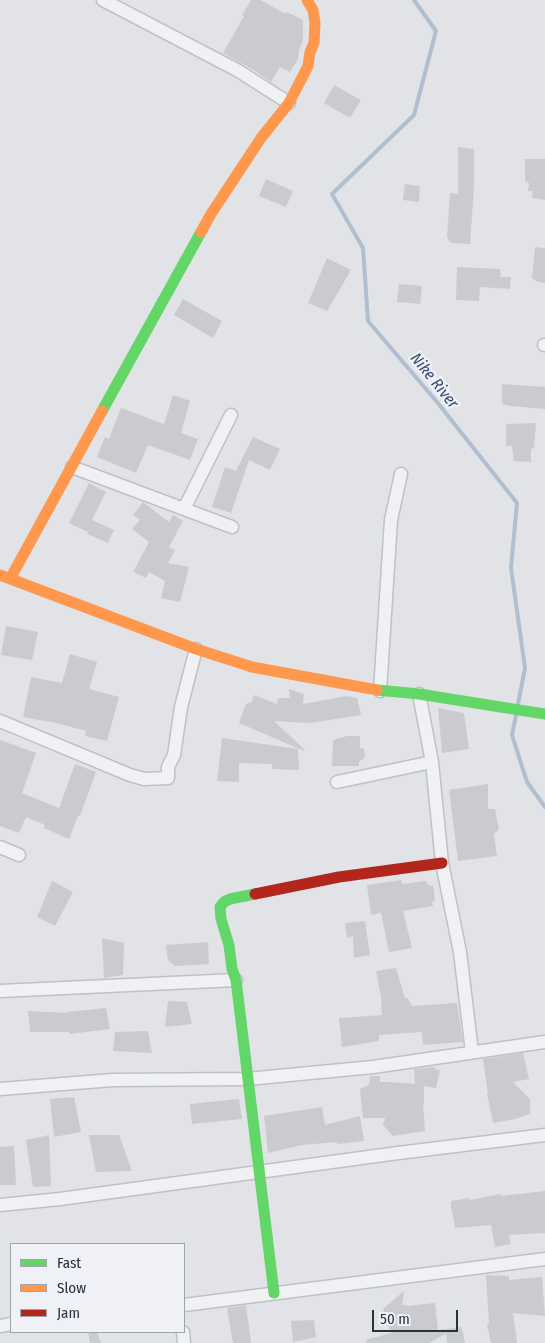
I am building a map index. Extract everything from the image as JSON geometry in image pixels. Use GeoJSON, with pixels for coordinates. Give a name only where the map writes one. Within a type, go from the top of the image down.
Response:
{"type":"FeatureCollection","features":[{"type":"Feature","properties":{"kind":"street"},"geometry":{"type":"LineString","coordinates":[[104,0],[237,70],[289,102]]}},
{"type":"Feature","properties":{"kind":"street"},"geometry":{"type":"LineString","coordinates":[[307,0],[313,10],[315,23],[314,43],[308,66],[300,83],[289,102],[261,138],[211,214],[72,467],[5,578],[196,649],[252,667],[380,691],[420,694],[545,714]]}},
{"type":"Feature","properties":{"kind":"street"},"geometry":{"type":"LineString","coordinates":[[184,509],[231,415]]}},
{"type":"Feature","properties":{"kind":"street"},"geometry":{"type":"LineString","coordinates":[[72,467],[232,527]]}},
{"type":"Feature","properties":{"kind":"street"},"geometry":{"type":"LineString","coordinates":[[380,691],[391,520],[401,474]]}},
{"type":"Feature","properties":{"kind":"street"},"geometry":{"type":"LineString","coordinates":[[0,721],[144,779],[168,778],[168,767],[174,755],[181,707],[196,649]]}},
{"type":"Feature","properties":{"kind":"street"},"geometry":{"type":"LineString","coordinates":[[420,694],[432,762],[442,863],[460,952],[472,1052]]}},
{"type":"Feature","properties":{"kind":"street"},"geometry":{"type":"LineString","coordinates":[[337,782],[432,762]]}},
{"type":"Feature","properties":{"kind":"street"},"geometry":{"type":"LineString","coordinates":[[0,846],[19,854]]}},
{"type":"Feature","properties":{"kind":"street"},"geometry":{"type":"LineString","coordinates":[[274,1294],[236,980],[232,969],[220,907],[230,899],[339,877],[442,863]]}},
{"type":"Feature","properties":{"kind":"street"},"geometry":{"type":"LineString","coordinates":[[0,991],[236,980]]}},
{"type":"Feature","properties":{"kind":"street"},"geometry":{"type":"LineString","coordinates":[[0,1089],[114,1080],[247,1079],[373,1067],[545,1042]]}},
{"type":"Feature","properties":{"kind":"street"},"geometry":{"type":"LineString","coordinates":[[0,1205],[60,1199],[166,1183],[398,1153],[544,1137]]}},
{"type":"Feature","properties":{"kind":"street"},"geometry":{"type":"LineString","coordinates":[[185,1305],[545,1258]]}},
{"type":"Feature","properties":{"kind":"building"},"geometry":{"type":"Polygon","coordinates":[[[251,0],[260,0],[286,14],[287,12],[303,20],[303,40],[298,59],[290,72],[280,67],[271,82],[223,53],[251,0]]]}},
{"type":"Feature","properties":{"kind":"building"},"geometry":{"type":"Polygon","coordinates":[[[334,85],[361,100],[350,118],[324,103],[334,85]]]}},
{"type":"Feature","properties":{"kind":"building"},"geometry":{"type":"Polygon","coordinates":[[[458,147],[474,149],[474,188],[470,244],[451,243],[447,237],[450,193],[458,194],[458,147]]]}},
{"type":"Feature","properties":{"kind":"building"},"geometry":{"type":"Polygon","coordinates":[[[525,159],[545,159],[545,200],[532,198],[533,191],[528,191],[529,183],[525,181],[525,159]]]}},
{"type":"Feature","properties":{"kind":"building"},"geometry":{"type":"Polygon","coordinates":[[[266,179],[293,191],[286,207],[259,196],[266,179]]]}},
{"type":"Feature","properties":{"kind":"building"},"geometry":{"type":"Polygon","coordinates":[[[405,184],[420,186],[419,202],[403,200],[405,184]]]}},
{"type":"Feature","properties":{"kind":"building"},"geometry":{"type":"Polygon","coordinates":[[[535,247],[545,248],[545,283],[538,282],[532,278],[535,247]]]}},
{"type":"Feature","properties":{"kind":"building"},"geometry":{"type":"Polygon","coordinates":[[[327,258],[351,270],[327,311],[308,303],[327,258]]]}},
{"type":"Feature","properties":{"kind":"building"},"geometry":{"type":"Polygon","coordinates":[[[457,267],[500,269],[501,277],[511,277],[510,289],[480,287],[479,301],[456,300],[457,267]]]}},
{"type":"Feature","properties":{"kind":"building"},"geometry":{"type":"Polygon","coordinates":[[[399,284],[422,286],[420,304],[397,302],[399,284]]]}},
{"type":"Feature","properties":{"kind":"building"},"geometry":{"type":"Polygon","coordinates":[[[183,299],[222,321],[213,338],[174,315],[183,299]]]}},
{"type":"Feature","properties":{"kind":"building"},"geometry":{"type":"Polygon","coordinates":[[[502,384],[545,387],[545,409],[502,404],[502,384]]]}},
{"type":"Feature","properties":{"kind":"building"},"geometry":{"type":"Polygon","coordinates":[[[173,395],[190,401],[181,433],[198,439],[190,460],[148,445],[136,473],[97,457],[105,437],[109,439],[121,408],[164,424],[173,395]]]}},
{"type":"Feature","properties":{"kind":"building"},"geometry":{"type":"Polygon","coordinates":[[[536,423],[534,448],[531,449],[531,462],[514,461],[512,446],[506,446],[506,424],[536,423]]]}},
{"type":"Feature","properties":{"kind":"building"},"geometry":{"type":"Polygon","coordinates":[[[253,437],[280,449],[270,470],[249,460],[231,513],[212,507],[225,467],[236,471],[253,437]]]}},
{"type":"Feature","properties":{"kind":"building"},"geometry":{"type":"Polygon","coordinates":[[[89,483],[106,492],[92,520],[114,530],[108,543],[87,534],[88,532],[69,523],[89,483]]]}},
{"type":"Feature","properties":{"kind":"building"},"geometry":{"type":"Polygon","coordinates":[[[143,502],[169,522],[173,515],[183,521],[169,547],[175,550],[168,563],[189,567],[180,602],[161,598],[165,581],[149,572],[146,578],[133,572],[149,542],[132,529],[140,520],[133,515],[143,502]]]}},
{"type":"Feature","properties":{"kind":"building"},"geometry":{"type":"Polygon","coordinates":[[[6,626],[38,632],[32,660],[1,655],[6,626]]]}},
{"type":"Feature","properties":{"kind":"building"},"geometry":{"type":"Polygon","coordinates":[[[70,654],[97,662],[89,689],[119,697],[107,741],[85,736],[86,731],[23,717],[31,677],[62,683],[70,654]]]}},
{"type":"Feature","properties":{"kind":"building"},"geometry":{"type":"Polygon","coordinates":[[[289,689],[304,694],[303,704],[347,696],[357,698],[361,715],[310,723],[274,721],[304,751],[239,723],[246,704],[252,702],[254,695],[277,704],[278,698],[290,698],[289,689]]]}},
{"type":"Feature","properties":{"kind":"building"},"geometry":{"type":"Polygon","coordinates":[[[438,708],[464,713],[469,749],[442,753],[438,708]]]}},
{"type":"Feature","properties":{"kind":"building"},"geometry":{"type":"Polygon","coordinates":[[[347,736],[360,736],[360,748],[364,749],[365,757],[359,762],[359,766],[332,766],[333,740],[347,736]]]}},
{"type":"Feature","properties":{"kind":"building"},"geometry":{"type":"Polygon","coordinates":[[[222,738],[298,749],[299,770],[272,769],[272,764],[239,763],[239,782],[217,781],[222,738]]]}},
{"type":"Feature","properties":{"kind":"building"},"geometry":{"type":"Polygon","coordinates":[[[0,740],[36,753],[22,793],[59,808],[75,764],[96,772],[80,816],[78,816],[69,839],[44,828],[45,825],[26,817],[19,833],[0,826],[0,740]]]}},
{"type":"Feature","properties":{"kind":"building"},"geometry":{"type":"Polygon","coordinates":[[[488,784],[488,809],[495,809],[499,829],[494,834],[497,856],[458,861],[449,790],[488,784]]]}},
{"type":"Feature","properties":{"kind":"building"},"geometry":{"type":"Polygon","coordinates":[[[401,880],[402,884],[426,881],[428,885],[433,886],[435,900],[432,902],[433,906],[403,911],[412,948],[389,952],[381,913],[371,915],[367,885],[401,880]]]}},
{"type":"Feature","properties":{"kind":"building"},"geometry":{"type":"Polygon","coordinates":[[[52,881],[73,892],[55,926],[37,917],[52,881]]]}},
{"type":"Feature","properties":{"kind":"building"},"geometry":{"type":"Polygon","coordinates":[[[365,921],[370,955],[354,958],[353,936],[347,938],[345,923],[365,921]]]}},
{"type":"Feature","properties":{"kind":"building"},"geometry":{"type":"Polygon","coordinates":[[[102,938],[124,943],[123,975],[104,978],[102,938]]]}},
{"type":"Feature","properties":{"kind":"building"},"geometry":{"type":"Polygon","coordinates":[[[208,942],[209,964],[175,966],[168,960],[166,945],[208,942]]]}},
{"type":"Feature","properties":{"kind":"building"},"geometry":{"type":"Polygon","coordinates":[[[396,968],[405,998],[408,998],[412,1006],[457,1003],[463,1042],[423,1045],[422,1032],[379,1035],[379,1041],[342,1047],[339,1018],[382,1015],[382,1003],[376,971],[396,968]]]}},
{"type":"Feature","properties":{"kind":"building"},"geometry":{"type":"Polygon","coordinates":[[[168,1001],[187,1002],[192,1024],[165,1027],[168,1001]]]}},
{"type":"Feature","properties":{"kind":"building"},"geometry":{"type":"Polygon","coordinates":[[[106,1008],[110,1029],[70,1034],[69,1032],[30,1032],[28,1011],[67,1013],[106,1008]]]}},
{"type":"Feature","properties":{"kind":"building"},"geometry":{"type":"Polygon","coordinates":[[[148,1031],[152,1053],[113,1051],[115,1032],[148,1031]]]}},
{"type":"Feature","properties":{"kind":"building"},"geometry":{"type":"Polygon","coordinates":[[[523,1053],[529,1079],[513,1082],[530,1099],[530,1114],[493,1123],[483,1059],[523,1053]]]}},
{"type":"Feature","properties":{"kind":"building"},"geometry":{"type":"Polygon","coordinates":[[[435,1067],[436,1070],[440,1070],[436,1088],[424,1086],[425,1131],[393,1136],[383,1125],[385,1118],[363,1118],[360,1089],[369,1085],[370,1076],[380,1076],[380,1082],[415,1084],[414,1069],[435,1067]]]}},
{"type":"Feature","properties":{"kind":"building"},"geometry":{"type":"Polygon","coordinates":[[[74,1097],[81,1132],[54,1137],[50,1099],[74,1097]]]}},
{"type":"Feature","properties":{"kind":"building"},"geometry":{"type":"Polygon","coordinates":[[[239,1099],[242,1119],[192,1124],[190,1104],[239,1099]]]}},
{"type":"Feature","properties":{"kind":"building"},"geometry":{"type":"Polygon","coordinates":[[[322,1107],[325,1125],[360,1116],[364,1141],[302,1145],[268,1153],[264,1116],[322,1107]]]}},
{"type":"Feature","properties":{"kind":"building"},"geometry":{"type":"Polygon","coordinates":[[[49,1135],[51,1186],[33,1187],[26,1140],[49,1135]]]}},
{"type":"Feature","properties":{"kind":"building"},"geometry":{"type":"Polygon","coordinates":[[[89,1135],[119,1135],[132,1171],[96,1172],[89,1135]]]}},
{"type":"Feature","properties":{"kind":"building"},"geometry":{"type":"Polygon","coordinates":[[[14,1146],[16,1185],[0,1185],[0,1147],[14,1146]]]}},
{"type":"Feature","properties":{"kind":"building"},"geometry":{"type":"Polygon","coordinates":[[[545,1191],[545,1233],[509,1235],[511,1244],[495,1247],[491,1225],[455,1228],[451,1201],[469,1198],[469,1200],[501,1194],[501,1196],[545,1191]]]}},
{"type":"Feature","properties":{"kind":"building"},"geometry":{"type":"Polygon","coordinates":[[[486,1275],[509,1276],[509,1280],[542,1277],[545,1316],[513,1313],[517,1343],[491,1343],[487,1324],[489,1324],[486,1275]]]}},
{"type":"Feature","properties":{"kind":"building"},"geometry":{"type":"Polygon","coordinates":[[[404,1291],[402,1305],[435,1303],[438,1330],[461,1327],[465,1343],[447,1343],[446,1334],[429,1343],[366,1343],[366,1340],[391,1333],[383,1309],[404,1291]]]}},
{"type":"Feature","properties":{"kind":"building"},"geometry":{"type":"Polygon","coordinates":[[[246,1305],[251,1343],[233,1343],[227,1308],[246,1305]]]}},
{"type":"Feature","properties":{"kind":"building"},"geometry":{"type":"Polygon","coordinates":[[[314,1320],[316,1337],[293,1342],[291,1321],[314,1320]]]}},
{"type":"Feature","properties":{"kind":"building"},"geometry":{"type":"Polygon","coordinates":[[[88,1333],[97,1333],[101,1343],[90,1343],[88,1333]]]}},
{"type":"Feature","properties":{"kind":"waterway","name":"Nike River"},"geometry":{"type":"LineString","coordinates":[[414,0],[436,31],[414,115],[332,194],[363,248],[368,321],[437,402],[517,503],[511,568],[525,668],[518,704]]}},
{"type":"Feature","properties":{"kind":"waterway","name":"Nike River"},"geometry":{"type":"LineString","coordinates":[[516,715],[512,735],[527,782],[545,807]]}},
{"type":"Feature","properties":{"kind":"traffic: fast"},"geometry":{"type":"LineString","coordinates":[[102,411],[201,232]]}},
{"type":"Feature","properties":{"kind":"traffic: fast"},"geometry":{"type":"LineString","coordinates":[[377,690],[419,694],[545,714]]}},
{"type":"Feature","properties":{"kind":"traffic: fast"},"geometry":{"type":"LineString","coordinates":[[255,894],[230,899],[220,907],[221,919],[229,945],[232,969],[236,980],[274,1293]]}},
{"type":"Feature","properties":{"kind":"traffic: slow"},"geometry":{"type":"LineString","coordinates":[[201,232],[261,138],[289,103],[308,66],[310,52],[314,43],[315,23],[313,10],[307,0]]}},
{"type":"Feature","properties":{"kind":"traffic: slow"},"geometry":{"type":"LineString","coordinates":[[10,579],[102,411]]}},
{"type":"Feature","properties":{"kind":"traffic: slow"},"geometry":{"type":"LineString","coordinates":[[0,575],[196,649],[252,667],[377,690]]}},
{"type":"Feature","properties":{"kind":"traffic: jam"},"geometry":{"type":"LineString","coordinates":[[255,894],[339,877],[442,863]]}}]}
